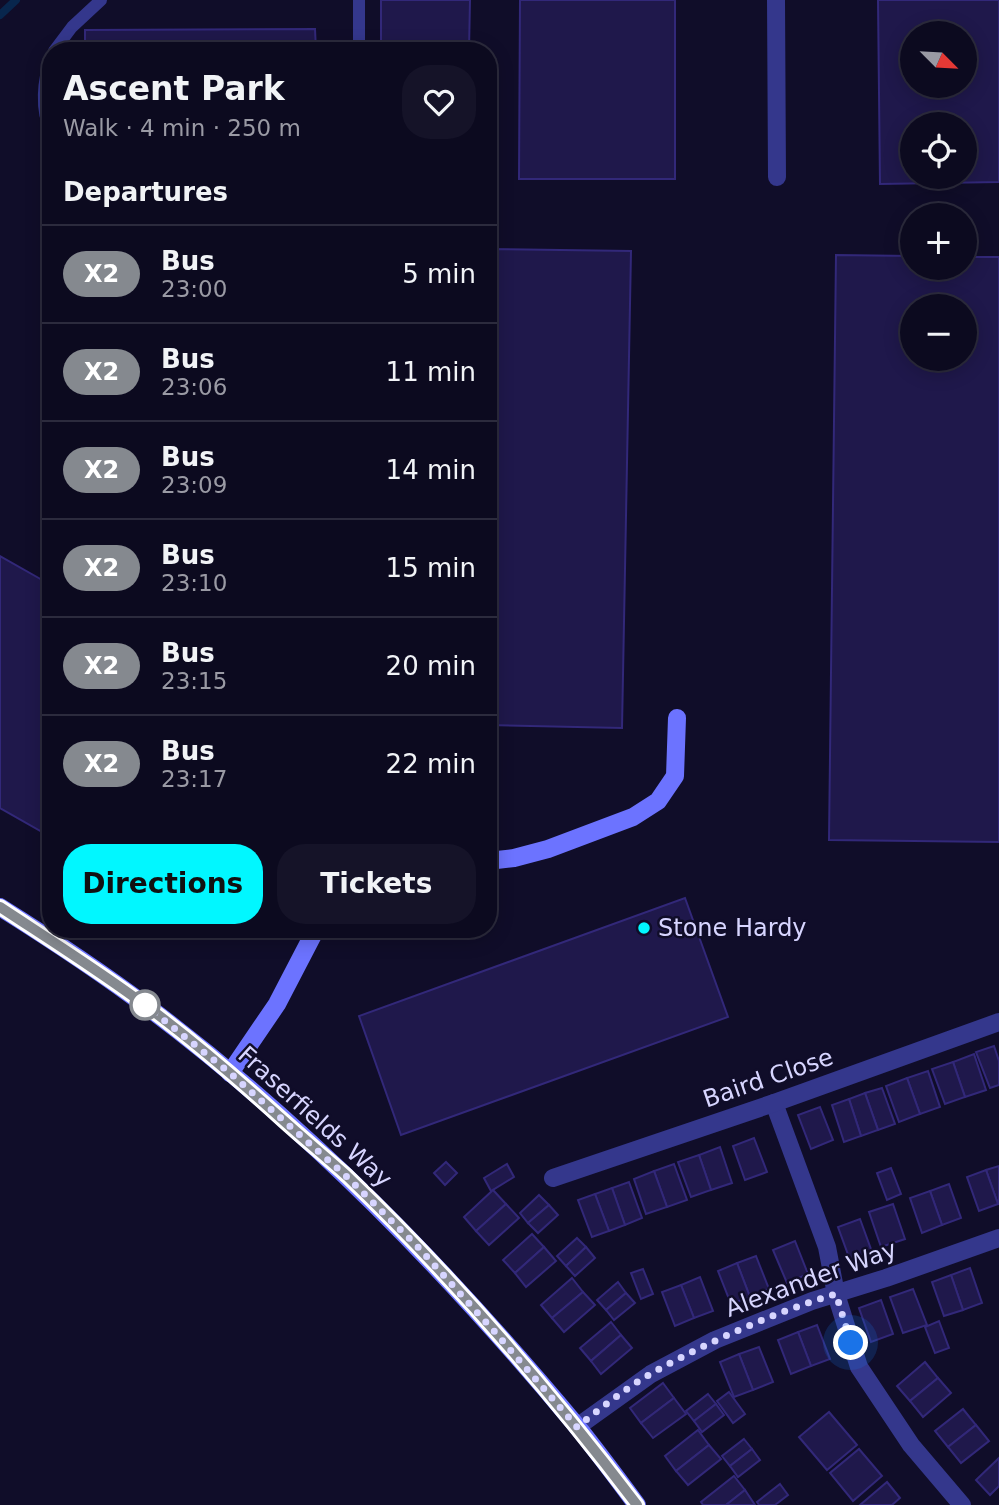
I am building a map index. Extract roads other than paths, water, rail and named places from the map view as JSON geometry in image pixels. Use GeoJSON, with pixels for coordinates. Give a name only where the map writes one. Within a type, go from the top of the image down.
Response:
{"type":"FeatureCollection","features":[{"type":"Feature","properties":{"kind":"street"},"geometry":{"type":"LineString","coordinates":[[776,0],[776,177]]}},
{"type":"Feature","properties":{"kind":"street"},"geometry":{"type":"LineString","coordinates":[[497,860],[548,849],[633,817],[658,801],[675,776],[677,718]]}},
{"type":"Feature","properties":{"kind":"street","name":"Fraserfields Way"},"geometry":{"type":"LineString","coordinates":[[0,907],[42,935]]}},
{"type":"Feature","properties":{"kind":"street","name":"Fraserfields Way"},"geometry":{"type":"LineString","coordinates":[[47,938],[149,1008],[230,1073],[345,1175],[417,1246],[494,1331],[577,1427],[637,1505]]}},
{"type":"Feature","properties":{"kind":"street"},"geometry":{"type":"LineString","coordinates":[[230,1073],[277,1004],[311,938]]}},
{"type":"Feature","properties":{"kind":"street","name":"Baird Close"},"geometry":{"type":"LineString","coordinates":[[553,1178],[774,1103],[999,1022]]}},
{"type":"Feature","properties":{"kind":"street"},"geometry":{"type":"LineString","coordinates":[[774,1103],[827,1247],[836,1294],[859,1367],[911,1445],[962,1505]]}},
{"type":"Feature","properties":{"kind":"street","name":"Alexander Way"},"geometry":{"type":"LineString","coordinates":[[577,1427],[651,1374],[715,1340],[812,1301],[999,1238]]}},
{"type":"Feature","properties":{"kind":"lane"},"geometry":{"type":"LineString","coordinates":[[61,42],[72,27],[101,0]]}},
{"type":"Feature","properties":{"kind":"lane"},"geometry":{"type":"LineString","coordinates":[[359,0],[359,42]]}},
{"type":"Feature","properties":{"kind":"waterway"},"geometry":{"type":"LineString","coordinates":[[0,15],[16,0]]}},
{"type":"Feature","properties":{"kind":"place","name":"Stone Hardy"},"geometry":{"type":"Point","coordinates":[644,928]}}]}
